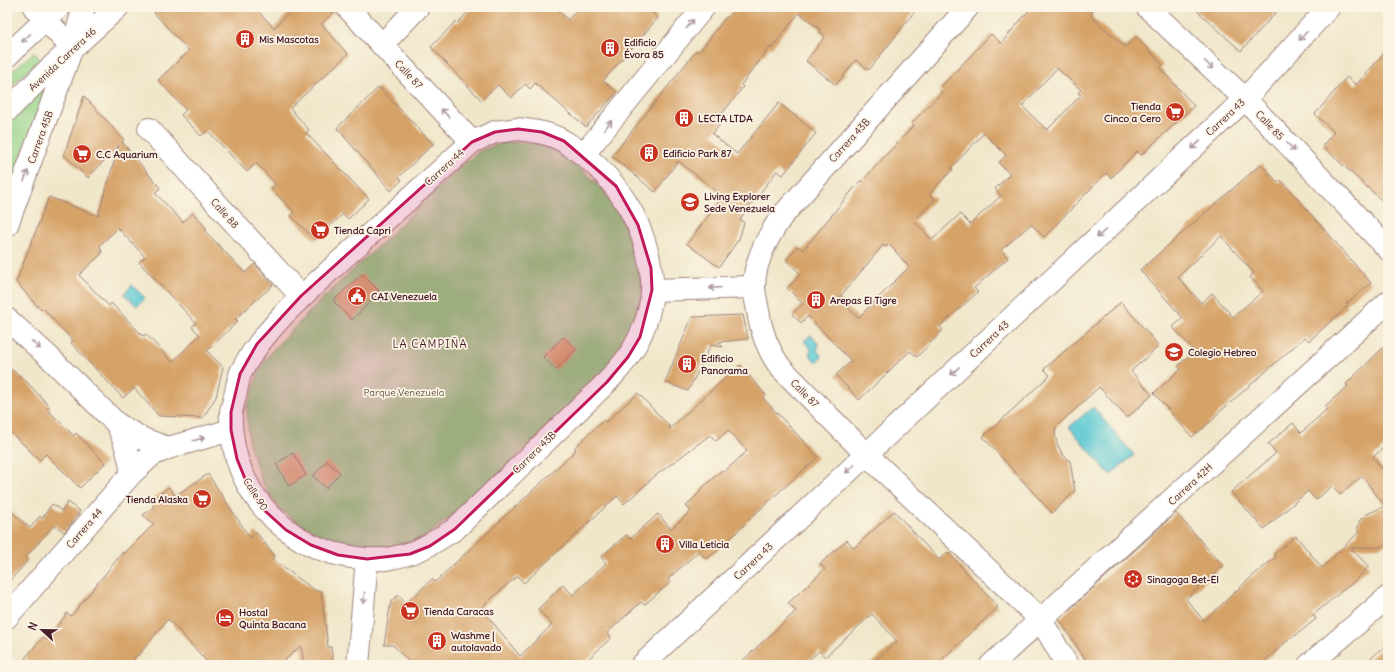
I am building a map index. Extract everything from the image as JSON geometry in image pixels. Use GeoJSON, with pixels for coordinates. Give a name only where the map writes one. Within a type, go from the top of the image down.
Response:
{"type":"FeatureCollection","features":[{"type":"Feature","properties":{"kind":"street","name":"Carrera 45B"},"geometry":{"type":"LineString","coordinates":[[7,225],[72,48],[84,7]]}},
{"type":"Feature","properties":{"kind":"street","name":"Avenida Carrera 46"},"geometry":{"type":"LineString","coordinates":[[7,111],[47,71],[118,7]]}},
{"type":"Feature","properties":{"kind":"street","name":"Calle 87"},"geometry":{"type":"LineString","coordinates":[[347,7],[472,142]]}},
{"type":"Feature","properties":{"kind":"street"},"geometry":{"type":"LineString","coordinates":[[382,45],[418,7]]}},
{"type":"Feature","properties":{"kind":"street"},"geometry":{"type":"LineString","coordinates":[[704,7],[583,155],[616,186],[628,205],[646,246],[651,268],[652,290],[754,287]]}},
{"type":"Feature","properties":{"kind":"street","name":"Carrera 43B"},"geometry":{"type":"LineString","coordinates":[[754,287],[757,269],[766,242],[782,216],[968,7]]}},
{"type":"Feature","properties":{"kind":"street","name":"Calle 85"},"geometry":{"type":"LineString","coordinates":[[1147,7],[1245,99],[1388,249]]}},
{"type":"Feature","properties":{"kind":"street","name":"Carrera 43"},"geometry":{"type":"LineString","coordinates":[[642,665],[1245,99],[1329,7]]}},
{"type":"Feature","properties":{"kind":"street"},"geometry":{"type":"LineString","coordinates":[[7,56],[46,11],[72,48]]}},
{"type":"Feature","properties":{"kind":"street","name":"Calle 88"},"geometry":{"type":"LineString","coordinates":[[149,129],[302,296]]}},
{"type":"Feature","properties":{"kind":"street","name":"Carrera 44"},"geometry":{"type":"LineString","coordinates":[[231,430],[231,412],[240,374],[258,344],[302,296],[472,142],[495,132],[518,129],[542,132],[557,138],[564,141],[583,155]]}},
{"type":"Feature","properties":{"kind":"street","name":"Calle 87"},"geometry":{"type":"LineString","coordinates":[[754,287],[760,323],[765,341],[780,367],[866,454],[1041,620],[1067,665]]}},
{"type":"Feature","properties":{"kind":"street","name":"Carrera 43B"},"geometry":{"type":"LineString","coordinates":[[367,559],[386,559],[410,554],[430,546],[454,529],[607,382],[628,357],[640,337],[645,323],[652,290]]}},
{"type":"Feature","properties":{"kind":"street","name":"Carrera 42H"},"geometry":{"type":"LineString","coordinates":[[991,665],[1388,302]]}},
{"type":"Feature","properties":{"kind":"street"},"geometry":{"type":"LineString","coordinates":[[7,319],[49,357],[117,424],[143,439],[168,448],[231,430]]}},
{"type":"Feature","properties":{"kind":"street"},"geometry":{"type":"LineString","coordinates":[[117,424],[125,440],[132,473]]}},
{"type":"Feature","properties":{"kind":"street","name":"Calle 90"},"geometry":{"type":"LineString","coordinates":[[231,430],[236,459],[248,486],[264,510],[286,530],[311,545],[338,555],[367,559]]}},
{"type":"Feature","properties":{"kind":"street","name":"Carrera 44"},"geometry":{"type":"LineString","coordinates":[[7,617],[132,473],[152,455],[168,448]]}},
{"type":"Feature","properties":{"kind":"street"},"geometry":{"type":"LineString","coordinates":[[358,665],[367,559]]}},
{"type":"Feature","properties":{"kind":"street"},"geometry":{"type":"LineString","coordinates":[[1309,665],[1388,597]]}},
{"type":"Feature","properties":{"kind":"highlighted area"},"geometry":{"type":"Polygon","coordinates":[[[518,129],[542,132],[564,141],[616,186],[638,225],[651,268],[652,290],[640,337],[628,357],[607,382],[455,529],[430,546],[410,554],[367,559],[338,555],[311,545],[286,530],[264,510],[248,486],[237,459],[231,430],[231,412],[240,374],[257,344],[301,296],[472,142],[495,132],[518,129]]]}},
{"type":"Feature","properties":{"kind":"green space"},"geometry":{"type":"Polygon","coordinates":[[[34,52],[40,59],[7,90],[7,76],[34,52]]]}},
{"type":"Feature","properties":{"kind":"green space"},"geometry":{"type":"Polygon","coordinates":[[[53,73],[7,196],[7,119],[53,73]]]}},
{"type":"Feature","properties":{"kind":"green space","name":"Parque Venezuela"},"geometry":{"type":"Polygon","coordinates":[[[530,142],[558,152],[579,167],[601,187],[618,211],[631,236],[639,269],[642,292],[630,340],[612,366],[495,478],[425,537],[409,545],[366,551],[325,540],[309,531],[280,509],[262,482],[249,444],[247,407],[260,369],[272,351],[318,303],[461,166],[480,151],[502,143],[530,142]]]}},
{"type":"Feature","properties":{"kind":"water"},"geometry":{"type":"Polygon","coordinates":[[[132,285],[145,298],[137,306],[124,294],[132,285]]]}},
{"type":"Feature","properties":{"kind":"water"},"geometry":{"type":"Polygon","coordinates":[[[811,335],[819,345],[817,350],[822,357],[816,362],[809,354],[811,349],[804,341],[811,335]]]}},
{"type":"Feature","properties":{"kind":"water"},"geometry":{"type":"Polygon","coordinates":[[[1093,407],[1134,455],[1110,475],[1069,427],[1093,407]]]}},
{"type":"Feature","properties":{"kind":"building"},"geometry":{"type":"Polygon","coordinates":[[[161,7],[254,7],[274,28],[294,7],[335,7],[335,11],[321,24],[348,54],[290,108],[309,130],[306,133],[369,199],[348,219],[343,214],[315,240],[291,216],[294,212],[271,188],[276,184],[256,163],[247,172],[207,130],[201,136],[181,115],[186,110],[158,80],[189,51],[154,13],[161,7]]]}},
{"type":"Feature","properties":{"kind":"building"},"geometry":{"type":"Polygon","coordinates":[[[472,7],[555,7],[568,20],[579,7],[646,7],[658,18],[603,81],[617,92],[586,127],[535,83],[530,89],[525,84],[511,98],[498,85],[481,100],[431,47],[456,21],[458,23],[472,7]]]}},
{"type":"Feature","properties":{"kind":"building"},"geometry":{"type":"Polygon","coordinates":[[[736,7],[918,7],[869,70],[856,60],[836,85],[806,61],[825,36],[819,31],[820,29],[799,13],[771,49],[770,47],[741,85],[743,87],[718,119],[722,122],[712,134],[737,154],[779,103],[816,133],[783,175],[777,171],[740,219],[744,223],[739,239],[719,267],[687,244],[723,196],[678,161],[655,192],[612,156],[697,50],[699,52],[726,17],[727,18],[736,7]]]}},
{"type":"Feature","properties":{"kind":"building"},"geometry":{"type":"Polygon","coordinates":[[[1032,7],[1087,7],[1093,12],[1091,16],[1125,47],[1136,37],[1163,65],[1160,68],[1194,106],[1141,155],[1137,151],[1111,178],[1106,173],[1044,237],[1031,224],[1001,250],[1008,258],[974,288],[978,292],[940,326],[943,330],[917,357],[910,351],[859,400],[836,375],[851,361],[808,316],[801,323],[792,314],[803,304],[787,288],[801,274],[786,260],[798,246],[803,250],[860,181],[861,182],[914,125],[912,123],[942,92],[939,89],[991,34],[1001,43],[1032,7]],[[1057,68],[1022,106],[1047,130],[1081,95],[1078,93],[1081,90],[1057,68]],[[984,133],[951,168],[953,169],[929,194],[935,199],[914,221],[932,240],[960,214],[970,224],[1001,196],[995,189],[1010,174],[999,163],[1006,155],[984,133]],[[889,244],[886,247],[883,245],[839,298],[858,318],[909,267],[889,244]]]}},
{"type":"Feature","properties":{"kind":"building"},"geometry":{"type":"Polygon","coordinates":[[[1193,7],[1281,7],[1241,51],[1193,7]]]}},
{"type":"Feature","properties":{"kind":"building"},"geometry":{"type":"Polygon","coordinates":[[[1388,49],[1388,206],[1322,146],[1334,132],[1315,114],[1347,77],[1356,85],[1388,49]]]}},
{"type":"Feature","properties":{"kind":"building"},"geometry":{"type":"Polygon","coordinates":[[[379,87],[433,144],[399,177],[402,180],[391,191],[337,128],[379,87]]]}},
{"type":"Feature","properties":{"kind":"building"},"geometry":{"type":"Polygon","coordinates":[[[84,96],[124,140],[122,142],[160,188],[155,193],[183,222],[193,213],[207,229],[205,231],[245,273],[255,264],[273,285],[235,319],[238,321],[207,351],[223,367],[216,397],[203,418],[159,416],[134,388],[123,398],[71,343],[73,341],[43,308],[41,310],[16,282],[49,197],[98,216],[119,145],[88,178],[64,155],[84,96]],[[118,228],[100,245],[102,253],[79,275],[109,306],[111,303],[143,336],[146,334],[172,362],[200,335],[192,327],[196,323],[139,262],[145,257],[118,228]]]}},
{"type":"Feature","properties":{"kind":"building"},"geometry":{"type":"Polygon","coordinates":[[[1261,164],[1278,183],[1281,180],[1371,283],[1346,304],[1348,306],[1309,341],[1305,337],[1192,437],[1154,393],[1181,369],[1178,366],[1194,351],[1173,327],[1183,318],[1140,270],[1261,164]],[[1221,236],[1178,277],[1201,303],[1212,293],[1233,317],[1263,291],[1250,277],[1254,273],[1221,236]]]}},
{"type":"Feature","properties":{"kind":"building","name":"CAI Venezuela"},"geometry":{"type":"Polygon","coordinates":[[[362,274],[380,292],[352,320],[333,301],[362,274]]]}},
{"type":"Feature","properties":{"kind":"building"},"geometry":{"type":"Polygon","coordinates":[[[1121,302],[1159,346],[1131,371],[1152,395],[1127,418],[1099,387],[1056,427],[1055,435],[1058,446],[1063,455],[1070,461],[1075,491],[1052,513],[983,437],[1050,375],[1044,369],[1121,302]]]}},
{"type":"Feature","properties":{"kind":"building","name":"Edificio Panorama"},"geometry":{"type":"Polygon","coordinates":[[[743,315],[748,339],[718,342],[723,347],[711,345],[688,391],[665,382],[692,317],[743,315]]]}},
{"type":"Feature","properties":{"kind":"building"},"geometry":{"type":"Polygon","coordinates":[[[563,337],[576,349],[556,370],[543,357],[563,337]]]}},
{"type":"Feature","properties":{"kind":"building"},"geometry":{"type":"Polygon","coordinates":[[[1388,343],[1388,444],[1373,457],[1388,476],[1388,543],[1380,547],[1351,548],[1369,567],[1348,587],[1313,615],[1316,619],[1295,636],[1294,635],[1260,665],[1089,665],[1059,619],[1176,513],[1223,566],[1186,599],[1204,621],[1249,579],[1276,557],[1274,554],[1296,536],[1322,568],[1358,533],[1360,520],[1365,515],[1385,506],[1362,476],[1340,495],[1332,486],[1316,500],[1308,491],[1264,529],[1231,492],[1276,453],[1268,444],[1293,423],[1301,433],[1327,409],[1325,406],[1348,386],[1346,384],[1388,343]]]}},
{"type":"Feature","properties":{"kind":"building"},"geometry":{"type":"Polygon","coordinates":[[[740,365],[766,395],[763,398],[818,457],[757,512],[722,547],[706,559],[699,551],[668,579],[671,582],[644,605],[641,602],[607,633],[611,638],[582,665],[412,665],[393,645],[384,645],[391,601],[399,595],[406,604],[432,579],[435,582],[576,450],[574,448],[604,420],[606,422],[638,393],[670,427],[669,429],[740,365]],[[728,430],[716,441],[710,435],[655,476],[624,504],[617,496],[524,583],[517,576],[481,608],[520,656],[552,625],[538,609],[563,585],[573,595],[606,563],[601,557],[626,535],[630,539],[658,514],[671,529],[691,511],[686,506],[700,492],[699,491],[722,470],[724,472],[747,451],[728,430]]]}},
{"type":"Feature","properties":{"kind":"building"},"geometry":{"type":"Polygon","coordinates":[[[7,366],[27,382],[50,407],[47,409],[74,436],[76,433],[105,463],[80,488],[46,454],[40,460],[7,429],[7,366]]]}},
{"type":"Feature","properties":{"kind":"building"},"geometry":{"type":"Polygon","coordinates":[[[293,453],[306,475],[289,486],[276,464],[293,453]]]}},
{"type":"Feature","properties":{"kind":"building"},"geometry":{"type":"Polygon","coordinates":[[[327,461],[340,473],[326,488],[313,476],[327,461]]]}},
{"type":"Feature","properties":{"kind":"building"},"geometry":{"type":"Polygon","coordinates":[[[208,474],[250,538],[256,532],[275,556],[272,559],[316,591],[321,591],[328,647],[331,647],[333,661],[304,665],[301,646],[279,665],[210,665],[168,619],[130,665],[34,665],[25,658],[43,637],[47,640],[67,613],[71,616],[123,552],[125,553],[154,524],[143,515],[154,507],[151,500],[169,487],[175,496],[208,474]]]}},
{"type":"Feature","properties":{"kind":"building"},"geometry":{"type":"Polygon","coordinates":[[[68,502],[80,511],[67,529],[64,532],[54,525],[25,558],[28,560],[7,584],[7,508],[30,528],[40,516],[42,519],[52,504],[62,511],[68,502]]]}},
{"type":"Feature","properties":{"kind":"building"},"geometry":{"type":"Polygon","coordinates":[[[894,511],[939,560],[948,552],[998,607],[936,665],[870,665],[897,641],[872,614],[825,657],[819,651],[803,665],[738,665],[796,611],[788,603],[825,569],[820,564],[847,540],[854,548],[894,511]]]}},
{"type":"Feature","properties":{"kind":"building"},"geometry":{"type":"Polygon","coordinates":[[[1388,643],[1388,665],[1363,665],[1388,643]]]}},
{"type":"Feature","properties":{"kind":"place","name":"Mis Mascotas"},"geometry":{"type":"Point","coordinates":[245,39]}},
{"type":"Feature","properties":{"kind":"place","name":"Edificio Évora 85"},"geometry":{"type":"Point","coordinates":[610,48]}},
{"type":"Feature","properties":{"kind":"place","name":"Tienda Cinco a Cero"},"geometry":{"type":"Point","coordinates":[1175,112]}},
{"type":"Feature","properties":{"kind":"place","name":"LECTA LTDA"},"geometry":{"type":"Point","coordinates":[684,118]}},
{"type":"Feature","properties":{"kind":"place","name":"Edificio Park 87"},"geometry":{"type":"Point","coordinates":[649,153]}},
{"type":"Feature","properties":{"kind":"place","name":"C.C Aquarium"},"geometry":{"type":"Point","coordinates":[82,154]}},
{"type":"Feature","properties":{"kind":"place","name":"Living Explorer Sede Venezuela"},"geometry":{"type":"Point","coordinates":[690,202]}},
{"type":"Feature","properties":{"kind":"place","name":"Tienda Capri"},"geometry":{"type":"Point","coordinates":[320,230]}},
{"type":"Feature","properties":{"kind":"place","name":"CAI Venezuela"},"geometry":{"type":"Point","coordinates":[357,296]}},
{"type":"Feature","properties":{"kind":"place","name":"Arepas El Tigre"},"geometry":{"type":"Point","coordinates":[816,300]}},
{"type":"Feature","properties":{"kind":"place","name":"Colegio Hebreo"},"geometry":{"type":"Point","coordinates":[1174,352]}},
{"type":"Feature","properties":{"kind":"place","name":"Edificio Panorama"},"geometry":{"type":"Point","coordinates":[687,364]}},
{"type":"Feature","properties":{"kind":"place","name":"Tienda Alaska"},"geometry":{"type":"Point","coordinates":[202,499]}},
{"type":"Feature","properties":{"kind":"place","name":"Villa Leticia"},"geometry":{"type":"Point","coordinates":[665,544]}},
{"type":"Feature","properties":{"kind":"place","name":"Sinagoga Bet-El"},"geometry":{"type":"Point","coordinates":[1133,579]}},
{"type":"Feature","properties":{"kind":"place","name":"Tienda Caracas"},"geometry":{"type":"Point","coordinates":[410,611]}},
{"type":"Feature","properties":{"kind":"place","name":"Hostal Quinta Bacana"},"geometry":{"type":"Point","coordinates":[225,618]}},
{"type":"Feature","properties":{"kind":"place","name":"Washme | autolavado"},"geometry":{"type":"Point","coordinates":[437,641]}},
{"type":"Feature","properties":{"kind":"district","name":"LA CAMPIÑA"},"geometry":{"type":"Point","coordinates":[430,344]}}]}
